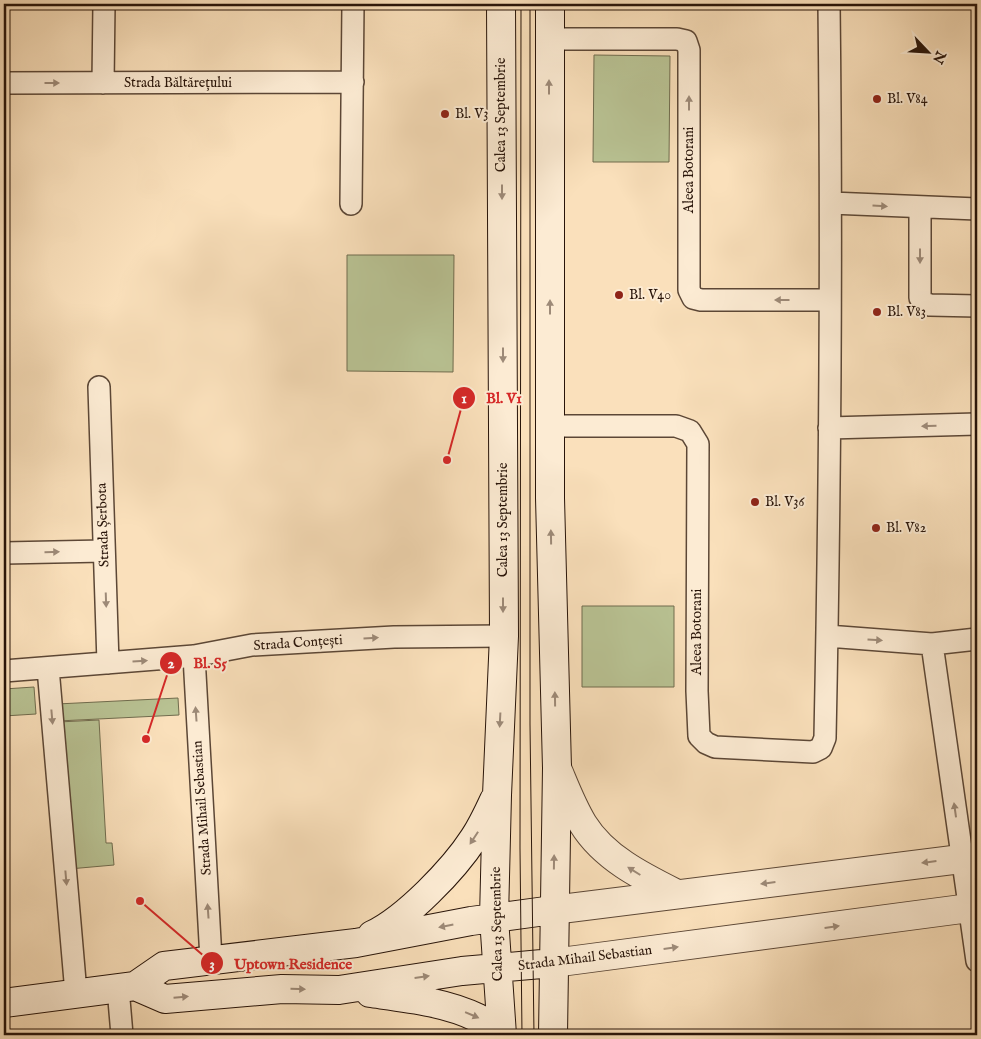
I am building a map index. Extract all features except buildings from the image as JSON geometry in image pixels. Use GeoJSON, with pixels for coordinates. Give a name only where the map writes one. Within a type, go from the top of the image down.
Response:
{"type":"FeatureCollection","features":[{"type":"Feature","properties":{"kind":"main road","name":"Calea 13 Septembrie"},"geometry":{"type":"LineString","coordinates":[[501,4],[504,636],[494,918],[502,1034]]}},
{"type":"Feature","properties":{"kind":"main road"},"geometry":{"type":"LineString","coordinates":[[550,4],[550,426],[557,768],[553,1035]]}},
{"type":"Feature","properties":{"kind":"main road"},"geometry":{"type":"LineString","coordinates":[[557,768],[584,825],[601,844],[624,865],[677,894]]}},
{"type":"Feature","properties":{"kind":"main road"},"geometry":{"type":"LineString","coordinates":[[356,943],[376,934],[410,910],[450,868],[474,838],[497,795]]}},
{"type":"Feature","properties":{"kind":"main road"},"geometry":{"type":"LineString","coordinates":[[4,1003],[126,987],[164,966],[356,943],[494,918],[970,858]]}},
{"type":"Feature","properties":{"kind":"main road","name":"Strada Mihail Sebastian"},"geometry":{"type":"LineString","coordinates":[[126,987],[165,999],[273,990],[339,990],[973,907]]}},
{"type":"Feature","properties":{"kind":"main road"},"geometry":{"type":"LineString","coordinates":[[339,990],[392,996],[453,1008],[481,1019],[502,1034]]}},
{"type":"Feature","properties":{"kind":"street"},"geometry":{"type":"LineString","coordinates":[[103,83],[104,4]]}},
{"type":"Feature","properties":{"kind":"street"},"geometry":{"type":"LineString","coordinates":[[351,204],[353,4]]}},
{"type":"Feature","properties":{"kind":"street","name":"Aleea Botorani"},"geometry":{"type":"LineString","coordinates":[[550,426],[676,426],[690,431],[698,444],[697,691],[699,736],[706,743],[715,747],[803,752],[813,752],[821,748],[825,738],[827,636],[831,203],[829,4]]}},
{"type":"Feature","properties":{"kind":"street","name":"Aleea Botorani"},"geometry":{"type":"LineString","coordinates":[[549,39],[677,39],[686,41],[689,50],[689,290],[693,298],[701,300],[830,300]]}},
{"type":"Feature","properties":{"kind":"street","name":"Strada Băltărețului"},"geometry":{"type":"LineString","coordinates":[[4,83],[353,82]]}},
{"type":"Feature","properties":{"kind":"street"},"geometry":{"type":"LineString","coordinates":[[831,203],[977,209]]}},
{"type":"Feature","properties":{"kind":"street"},"geometry":{"type":"LineString","coordinates":[[920,208],[920,298],[924,303],[930,305],[977,306]]}},
{"type":"Feature","properties":{"kind":"street","name":"Strada Șerbota"},"geometry":{"type":"LineString","coordinates":[[98,387],[108,664]]}},
{"type":"Feature","properties":{"kind":"street"},"geometry":{"type":"LineString","coordinates":[[829,428],[977,424]]}},
{"type":"Feature","properties":{"kind":"street"},"geometry":{"type":"LineString","coordinates":[[4,553],[104,551]]}},
{"type":"Feature","properties":{"kind":"street","name":"Strada Conțești"},"geometry":{"type":"LineString","coordinates":[[4,671],[194,656],[262,645],[394,637],[504,636]]}},
{"type":"Feature","properties":{"kind":"street"},"geometry":{"type":"LineString","coordinates":[[827,636],[932,644],[977,638]]}},
{"type":"Feature","properties":{"kind":"street"},"geometry":{"type":"LineString","coordinates":[[932,644],[970,858],[977,961]]}},
{"type":"Feature","properties":{"kind":"street","name":"Strada Mihail Sebastian"},"geometry":{"type":"LineString","coordinates":[[194,656],[211,959]]}},
{"type":"Feature","properties":{"kind":"street"},"geometry":{"type":"LineString","coordinates":[[48,668],[76,993]]}},
{"type":"Feature","properties":{"kind":"street"},"geometry":{"type":"LineString","coordinates":[[122,1035],[126,987]]}},
{"type":"Feature","properties":{"kind":"green space"},"geometry":{"type":"Polygon","coordinates":[[[594,55],[670,56],[669,162],[593,162],[594,55]]]}},
{"type":"Feature","properties":{"kind":"green space"},"geometry":{"type":"Polygon","coordinates":[[[347,255],[454,255],[453,372],[347,371],[347,255]]]}},
{"type":"Feature","properties":{"kind":"green space"},"geometry":{"type":"Polygon","coordinates":[[[582,606],[674,606],[674,687],[582,687],[582,606]]]}},
{"type":"Feature","properties":{"kind":"green space"},"geometry":{"type":"Polygon","coordinates":[[[34,687],[36,714],[4,716],[4,689],[34,687]]]}},
{"type":"Feature","properties":{"kind":"green space"},"geometry":{"type":"Polygon","coordinates":[[[178,698],[179,715],[58,721],[57,704],[178,698]]]}},
{"type":"Feature","properties":{"kind":"green space"},"geometry":{"type":"Polygon","coordinates":[[[99,720],[106,843],[112,843],[114,865],[69,869],[58,722],[99,720]]]}},
{"type":"Feature","properties":{"kind":"tram line"},"geometry":{"type":"LineString","coordinates":[[521,4],[520,848],[522,1035]]}},
{"type":"Feature","properties":{"kind":"tram line"},"geometry":{"type":"LineString","coordinates":[[530,4],[530,724],[534,1035]]}},
{"type":"Feature","properties":{"kind":"place","name":"Bl. V84"},"geometry":{"type":"Point","coordinates":[877,99]}},
{"type":"Feature","properties":{"kind":"place","name":"Bl. V3"},"geometry":{"type":"Point","coordinates":[445,114]}},
{"type":"Feature","properties":{"kind":"place","name":"Bl. V40"},"geometry":{"type":"Point","coordinates":[619,295]}},
{"type":"Feature","properties":{"kind":"place","name":"Bl. V83"},"geometry":{"type":"Point","coordinates":[877,312]}},
{"type":"Feature","properties":{"kind":"place","name":"Bl. V1"},"geometry":{"type":"Point","coordinates":[447,460]}},
{"type":"Feature","properties":{"kind":"place","name":"Bl. V36"},"geometry":{"type":"Point","coordinates":[755,502]}},
{"type":"Feature","properties":{"kind":"place","name":"Bl. V82"},"geometry":{"type":"Point","coordinates":[876,528]}},
{"type":"Feature","properties":{"kind":"place","name":"Bl. S5"},"geometry":{"type":"Point","coordinates":[146,739]}},
{"type":"Feature","properties":{"kind":"place","name":"Uptown Residence"},"geometry":{"type":"Point","coordinates":[140,901]}}]}
